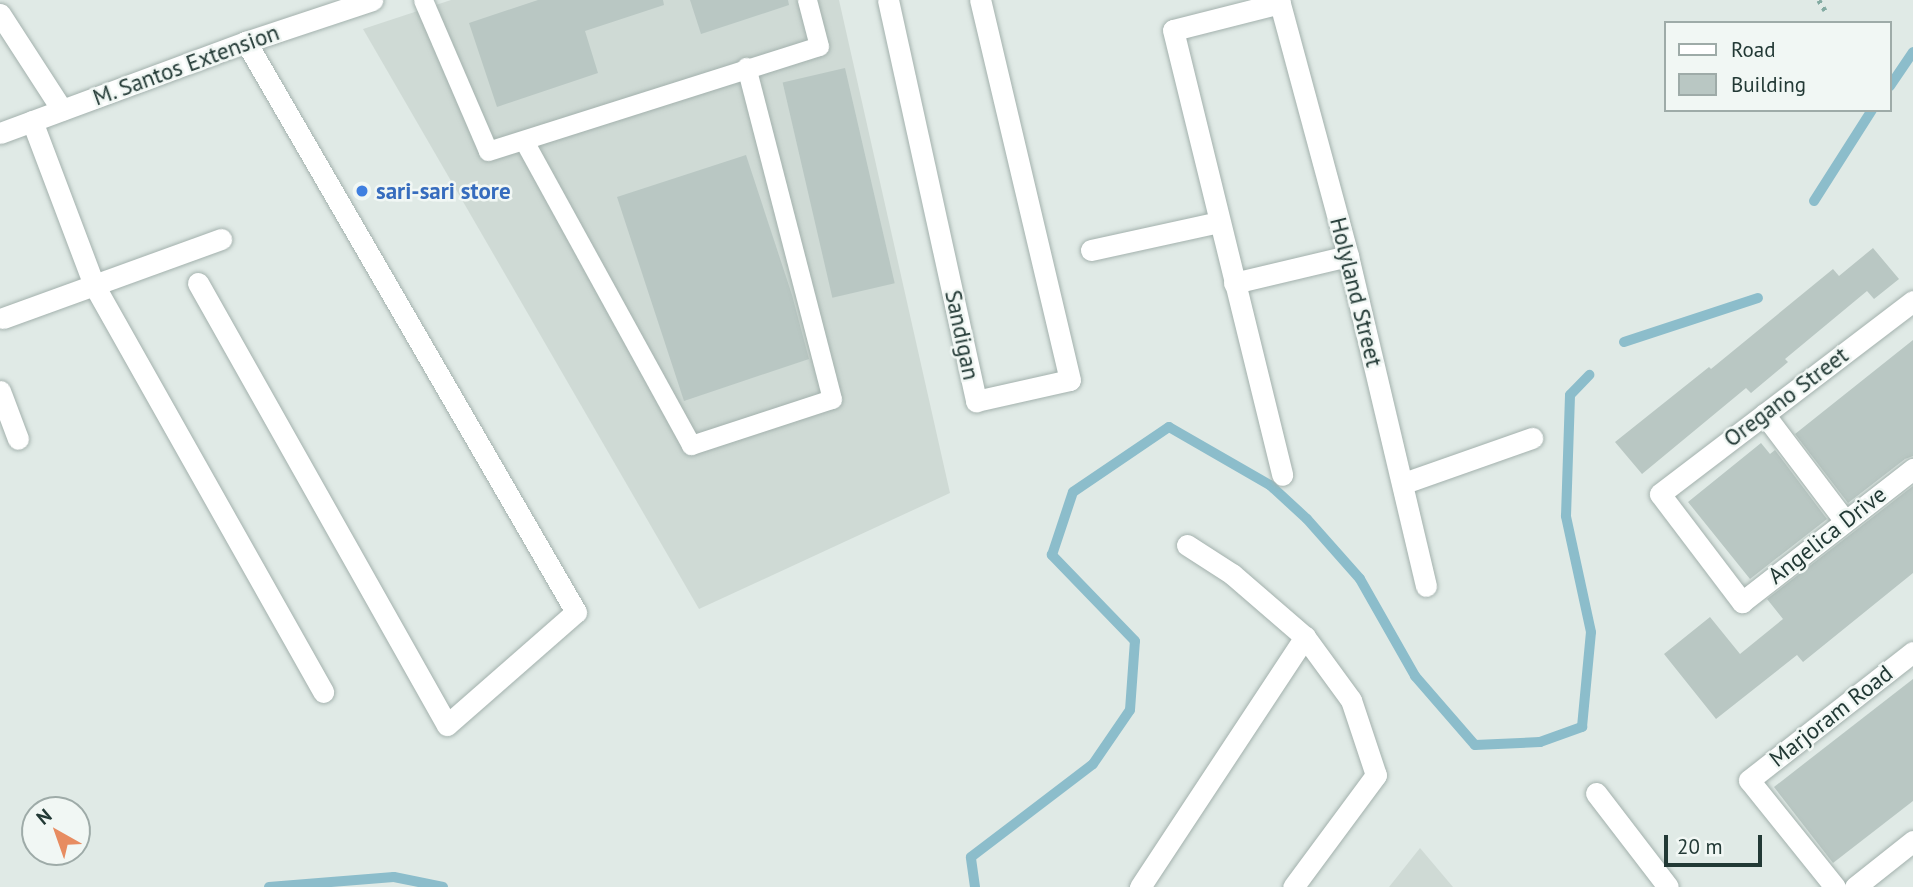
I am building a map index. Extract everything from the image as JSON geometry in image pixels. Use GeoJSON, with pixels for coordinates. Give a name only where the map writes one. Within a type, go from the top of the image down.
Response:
{"type":"FeatureCollection","features":[{"type":"Feature","properties":{"kind":"street","name":"M. Santos Extension"},"geometry":{"type":"LineString","coordinates":[[0,133],[246,42],[372,0]]}},
{"type":"Feature","properties":{"kind":"street","name":"Sandigan"},"geometry":{"type":"LineString","coordinates":[[888,0],[976,401],[1069,380],[980,0]]}},
{"type":"Feature","properties":{"kind":"street"},"geometry":{"type":"LineString","coordinates":[[1279,1],[1173,30],[1282,475]]}},
{"type":"Feature","properties":{"kind":"street","name":"Holyland Street"},"geometry":{"type":"LineString","coordinates":[[1279,1],[1348,256],[1404,483],[1426,586]]}},
{"type":"Feature","properties":{"kind":"street"},"geometry":{"type":"LineString","coordinates":[[0,14],[62,110]]}},
{"type":"Feature","properties":{"kind":"street"},"geometry":{"type":"LineString","coordinates":[[198,283],[447,725],[576,612],[246,42]]}},
{"type":"Feature","properties":{"kind":"street"},"geometry":{"type":"LineString","coordinates":[[32,121],[94,285],[323,692]]}},
{"type":"Feature","properties":{"kind":"street"},"geometry":{"type":"LineString","coordinates":[[1091,250],[1219,222]]}},
{"type":"Feature","properties":{"kind":"street"},"geometry":{"type":"LineString","coordinates":[[3,318],[222,239]]}},
{"type":"Feature","properties":{"kind":"street"},"geometry":{"type":"LineString","coordinates":[[1234,282],[1348,256]]}},
{"type":"Feature","properties":{"kind":"street","name":"Oregano Street"},"geometry":{"type":"LineString","coordinates":[[1742,602],[1660,494],[1913,300]]}},
{"type":"Feature","properties":{"kind":"street"},"geometry":{"type":"LineString","coordinates":[[0,391],[18,439]]}},
{"type":"Feature","properties":{"kind":"street"},"geometry":{"type":"LineString","coordinates":[[1764,414],[1845,521]]}},
{"type":"Feature","properties":{"kind":"street"},"geometry":{"type":"LineString","coordinates":[[1404,483],[1532,438]]}},
{"type":"Feature","properties":{"kind":"street","name":"Angelica Drive"},"geometry":{"type":"LineString","coordinates":[[1742,602],[1913,469]]}},
{"type":"Feature","properties":{"kind":"street"},"geometry":{"type":"LineString","coordinates":[[1188,544],[1232,575],[1306,637],[1350,700],[1376,775],[1293,887]]}},
{"type":"Feature","properties":{"kind":"street"},"geometry":{"type":"LineString","coordinates":[[1140,887],[1306,637]]}},
{"type":"Feature","properties":{"kind":"street","name":"Marjoram Road"},"geometry":{"type":"LineString","coordinates":[[1835,887],[1749,780],[1913,652]]}},
{"type":"Feature","properties":{"kind":"street"},"geometry":{"type":"LineString","coordinates":[[1596,793],[1668,887]]}},
{"type":"Feature","properties":{"kind":"street"},"geometry":{"type":"LineString","coordinates":[[1855,887],[1913,841]]}},
{"type":"Feature","properties":{"kind":"lane"},"geometry":{"type":"LineString","coordinates":[[423,0],[488,151],[819,46],[807,0]]}},
{"type":"Feature","properties":{"kind":"lane"},"geometry":{"type":"LineString","coordinates":[[524,141],[691,445],[832,399],[746,67]]}},
{"type":"Feature","properties":{"kind":"path"},"geometry":{"type":"LineString","coordinates":[[1819,0],[1825,10]]}},
{"type":"Feature","properties":{"kind":"shaded area"},"geometry":{"type":"Polygon","coordinates":[[[451,0],[839,0],[950,493],[699,609],[363,29],[451,0]]]}},
{"type":"Feature","properties":{"kind":"shaded area"},"geometry":{"type":"Polygon","coordinates":[[[1420,848],[1453,887],[1389,887],[1420,848]]]}},
{"type":"Feature","properties":{"kind":"building"},"geometry":{"type":"Polygon","coordinates":[[[538,0],[663,0],[664,5],[585,31],[598,73],[497,107],[469,23],[538,0]]]}},
{"type":"Feature","properties":{"kind":"building"},"geometry":{"type":"Polygon","coordinates":[[[690,0],[788,0],[789,5],[701,34],[690,0]]]}},
{"type":"Feature","properties":{"kind":"building"},"geometry":{"type":"Polygon","coordinates":[[[845,68],[895,283],[832,298],[783,82],[845,68]]]}},
{"type":"Feature","properties":{"kind":"building"},"geometry":{"type":"Polygon","coordinates":[[[746,155],[792,295],[809,359],[684,401],[617,197],[746,155]]]}},
{"type":"Feature","properties":{"kind":"building"},"geometry":{"type":"Polygon","coordinates":[[[1873,248],[1899,279],[1874,299],[1867,291],[1785,359],[1788,362],[1751,393],[1746,388],[1642,474],[1615,442],[1709,367],[1711,369],[1833,269],[1839,276],[1873,248]]]}},
{"type":"Feature","properties":{"kind":"building"},"geometry":{"type":"Polygon","coordinates":[[[1913,340],[1913,456],[1905,459],[1848,503],[1795,434],[1913,340]]]}},
{"type":"Feature","properties":{"kind":"building"},"geometry":{"type":"Polygon","coordinates":[[[1761,443],[1770,454],[1775,450],[1827,519],[1750,579],[1688,502],[1761,443]]]}},
{"type":"Feature","properties":{"kind":"building"},"geometry":{"type":"Polygon","coordinates":[[[1913,486],[1913,573],[1803,662],[1797,655],[1716,719],[1664,654],[1710,617],[1740,654],[1783,619],[1767,599],[1913,486]]]}},
{"type":"Feature","properties":{"kind":"building"},"geometry":{"type":"Polygon","coordinates":[[[1913,679],[1913,801],[1833,863],[1774,787],[1913,679]]]}},
{"type":"Feature","properties":{"kind":"waterway"},"geometry":{"type":"LineString","coordinates":[[1892,83],[1913,52]]}},
{"type":"Feature","properties":{"kind":"waterway"},"geometry":{"type":"LineString","coordinates":[[1814,201],[1871,112]]}},
{"type":"Feature","properties":{"kind":"waterway"},"geometry":{"type":"LineString","coordinates":[[1624,342],[1758,298]]}},
{"type":"Feature","properties":{"kind":"waterway"},"geometry":{"type":"LineString","coordinates":[[975,887],[971,857],[1093,764],[1130,710],[1135,641],[1052,555],[1073,492],[1169,427],[1270,485],[1307,519],[1360,579],[1415,676],[1475,745],[1540,742],[1582,727],[1591,632],[1566,516],[1570,395],[1589,375]]}},
{"type":"Feature","properties":{"kind":"waterway"},"geometry":{"type":"LineString","coordinates":[[269,887],[394,877],[443,887]]}},
{"type":"Feature","properties":{"kind":"place","name":"sari-sari store"},"geometry":{"type":"Point","coordinates":[362,191]}}]}
